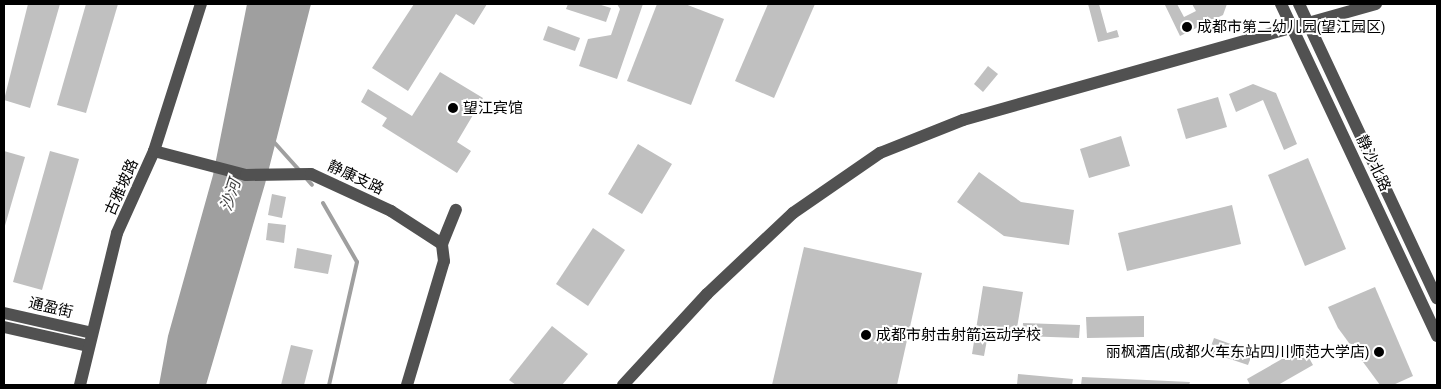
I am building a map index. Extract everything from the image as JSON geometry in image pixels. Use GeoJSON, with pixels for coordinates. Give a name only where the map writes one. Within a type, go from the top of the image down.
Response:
{"type":"FeatureCollection","features":[{"type":"Feature","properties":{"kind":"street","name":"古雅坡路"},"geometry":{"type":"LineString","coordinates":[[80,385],[88,346],[117,234],[154,152],[200,4]]}},
{"type":"Feature","properties":{"kind":"street","name":"静沙北路"},"geometry":{"type":"LineString","coordinates":[[1280,4],[1437,336]]}},
{"type":"Feature","properties":{"kind":"street","name":"静沙北路"},"geometry":{"type":"LineString","coordinates":[[1299,4],[1437,298]]}},
{"type":"Feature","properties":{"kind":"street"},"geometry":{"type":"LineString","coordinates":[[623,385],[707,294],[793,213],[880,153],[963,120],[1376,4]]}},
{"type":"Feature","properties":{"kind":"street","name":"静康支路"},"geometry":{"type":"LineString","coordinates":[[154,152],[246,175],[297,176],[311,174],[391,211],[442,244]]}},
{"type":"Feature","properties":{"kind":"street"},"geometry":{"type":"LineString","coordinates":[[407,385],[444,261],[442,244],[456,210]]}},
{"type":"Feature","properties":{"kind":"street","name":"通盈街"},"geometry":{"type":"LineString","coordinates":[[4,313],[92,333]]}},
{"type":"Feature","properties":{"kind":"street","name":"通盈街"},"geometry":{"type":"LineString","coordinates":[[4,328],[88,346]]}},
{"type":"Feature","properties":{"kind":"water","name":"沙河"},"geometry":{"type":"Polygon","coordinates":[[[247,4],[311,4],[265,184],[206,385],[159,385],[168,336],[213,175],[247,4]]]}},
{"type":"Feature","properties":{"kind":"building"},"geometry":{"type":"Polygon","coordinates":[[[28,4],[60,4],[30,108],[4,100],[28,4]]]}},
{"type":"Feature","properties":{"kind":"building"},"geometry":{"type":"Polygon","coordinates":[[[86,4],[118,4],[86,113],[57,105],[86,4]]]}},
{"type":"Feature","properties":{"kind":"building"},"geometry":{"type":"Polygon","coordinates":[[[414,4],[487,4],[474,25],[456,14],[408,91],[372,68],[414,4]]]}},
{"type":"Feature","properties":{"kind":"building"},"geometry":{"type":"Polygon","coordinates":[[[568,4],[598,4],[611,8],[606,22],[566,9],[568,4]]]}},
{"type":"Feature","properties":{"kind":"building"},"geometry":{"type":"Polygon","coordinates":[[[617,4],[643,4],[617,79],[579,66],[588,39],[611,35],[620,9],[617,4]]]}},
{"type":"Feature","properties":{"kind":"building"},"geometry":{"type":"Polygon","coordinates":[[[657,4],[685,4],[724,19],[691,105],[627,81],[657,4]]]}},
{"type":"Feature","properties":{"kind":"building"},"geometry":{"type":"Polygon","coordinates":[[[768,4],[815,4],[774,98],[735,81],[768,4]]]}},
{"type":"Feature","properties":{"kind":"building"},"geometry":{"type":"Polygon","coordinates":[[[1088,4],[1099,4],[1107,33],[1117,30],[1119,37],[1098,42],[1088,4]]]}},
{"type":"Feature","properties":{"kind":"building","name":"成都市第二幼儿园(望江园区)"},"geometry":{"type":"Polygon","coordinates":[[[1177,4],[1184,17],[1196,11],[1192,4],[1227,4],[1223,15],[1180,36],[1165,5],[1177,4]]]}},
{"type":"Feature","properties":{"kind":"building"},"geometry":{"type":"Polygon","coordinates":[[[548,26],[580,38],[575,51],[543,40],[548,26]]]}},
{"type":"Feature","properties":{"kind":"building"},"geometry":{"type":"Polygon","coordinates":[[[988,66],[998,74],[983,92],[974,84],[988,66]]]}},
{"type":"Feature","properties":{"kind":"building"},"geometry":{"type":"Polygon","coordinates":[[[440,72],[483,98],[457,142],[471,151],[457,173],[382,126],[387,118],[361,102],[368,89],[412,116],[440,72]]]}},
{"type":"Feature","properties":{"kind":"building"},"geometry":{"type":"Polygon","coordinates":[[[1253,84],[1276,93],[1297,144],[1284,150],[1263,100],[1236,112],[1229,94],[1253,84]]]}},
{"type":"Feature","properties":{"kind":"building"},"geometry":{"type":"Polygon","coordinates":[[[1218,97],[1227,127],[1186,139],[1177,109],[1218,97]]]}},
{"type":"Feature","properties":{"kind":"building"},"geometry":{"type":"Polygon","coordinates":[[[1121,136],[1130,166],[1089,178],[1080,149],[1121,136]]]}},
{"type":"Feature","properties":{"kind":"building"},"geometry":{"type":"Polygon","coordinates":[[[638,144],[672,164],[642,214],[608,194],[638,144]]]}},
{"type":"Feature","properties":{"kind":"building"},"geometry":{"type":"Polygon","coordinates":[[[4,151],[25,157],[4,229],[4,151]]]}},
{"type":"Feature","properties":{"kind":"building"},"geometry":{"type":"Polygon","coordinates":[[[50,151],[79,159],[42,290],[13,282],[50,151]]]}},
{"type":"Feature","properties":{"kind":"building"},"geometry":{"type":"Polygon","coordinates":[[[1308,158],[1346,249],[1305,266],[1268,175],[1308,158]]]}},
{"type":"Feature","properties":{"kind":"building"},"geometry":{"type":"Polygon","coordinates":[[[979,172],[1021,202],[1074,210],[1069,245],[1004,236],[957,202],[979,172]]]}},
{"type":"Feature","properties":{"kind":"building"},"geometry":{"type":"Polygon","coordinates":[[[272,194],[286,197],[282,218],[268,215],[272,194]]]}},
{"type":"Feature","properties":{"kind":"building"},"geometry":{"type":"Polygon","coordinates":[[[1232,205],[1241,244],[1127,271],[1118,233],[1232,205]]]}},
{"type":"Feature","properties":{"kind":"building"},"geometry":{"type":"Polygon","coordinates":[[[268,223],[286,225],[284,243],[266,240],[268,223]]]}},
{"type":"Feature","properties":{"kind":"building"},"geometry":{"type":"Polygon","coordinates":[[[593,228],[625,250],[588,306],[556,284],[593,228]]]}},
{"type":"Feature","properties":{"kind":"building","name":"成都市射击射箭运动学校"},"geometry":{"type":"Polygon","coordinates":[[[804,247],[922,273],[897,385],[772,385],[804,247]]]}},
{"type":"Feature","properties":{"kind":"building"},"geometry":{"type":"Polygon","coordinates":[[[297,248],[332,255],[328,274],[294,268],[297,248]]]}},
{"type":"Feature","properties":{"kind":"building"},"geometry":{"type":"Polygon","coordinates":[[[983,286],[1023,292],[1016,334],[989,329],[984,356],[972,354],[983,286]]]}},
{"type":"Feature","properties":{"kind":"building","name":"丽枫酒店(成都火车东站四川师范大学店)"},"geometry":{"type":"Polygon","coordinates":[[[1375,287],[1413,376],[1393,385],[1380,385],[1338,328],[1328,307],[1375,287]]]}},
{"type":"Feature","properties":{"kind":"building"},"geometry":{"type":"Polygon","coordinates":[[[1144,316],[1144,337],[1087,338],[1086,317],[1144,316]]]}},
{"type":"Feature","properties":{"kind":"building"},"geometry":{"type":"Polygon","coordinates":[[[1023,323],[1080,325],[1079,338],[1022,336],[1023,323]]]}},
{"type":"Feature","properties":{"kind":"building"},"geometry":{"type":"Polygon","coordinates":[[[552,326],[588,354],[562,385],[516,385],[509,380],[552,326]]]}},
{"type":"Feature","properties":{"kind":"building"},"geometry":{"type":"Polygon","coordinates":[[[1214,338],[1253,352],[1248,365],[1209,352],[1214,338]]]}},
{"type":"Feature","properties":{"kind":"building"},"geometry":{"type":"Polygon","coordinates":[[[291,345],[313,350],[304,385],[281,385],[291,345]]]}},
{"type":"Feature","properties":{"kind":"building"},"geometry":{"type":"Polygon","coordinates":[[[1303,347],[1313,365],[1278,385],[1250,385],[1247,379],[1303,347]]]}},
{"type":"Feature","properties":{"kind":"building"},"geometry":{"type":"Polygon","coordinates":[[[1018,374],[1073,379],[1072,385],[1017,385],[1018,374]]]}},
{"type":"Feature","properties":{"kind":"building"},"geometry":{"type":"Polygon","coordinates":[[[1082,377],[1190,382],[1189,385],[1081,385],[1082,377]]]}},
{"type":"Feature","properties":{"kind":"waterway"},"geometry":{"type":"LineString","coordinates":[[273,141],[300,171]]}},
{"type":"Feature","properties":{"kind":"waterway"},"geometry":{"type":"LineString","coordinates":[[306,178],[312,185]]}},
{"type":"Feature","properties":{"kind":"waterway"},"geometry":{"type":"LineString","coordinates":[[323,203],[357,262],[329,385]]}},
{"type":"Feature","properties":{"kind":"place","name":"成都市第二幼儿园(望江园区)"},"geometry":{"type":"Point","coordinates":[1187,27]}},
{"type":"Feature","properties":{"kind":"place","name":"望江宾馆"},"geometry":{"type":"Point","coordinates":[453,108]}},
{"type":"Feature","properties":{"kind":"place","name":"成都市射击射箭运动学校"},"geometry":{"type":"Point","coordinates":[866,335]}},
{"type":"Feature","properties":{"kind":"place","name":"丽枫酒店(成都火车东站四川师范大学店)"},"geometry":{"type":"Point","coordinates":[1379,352]}}]}
